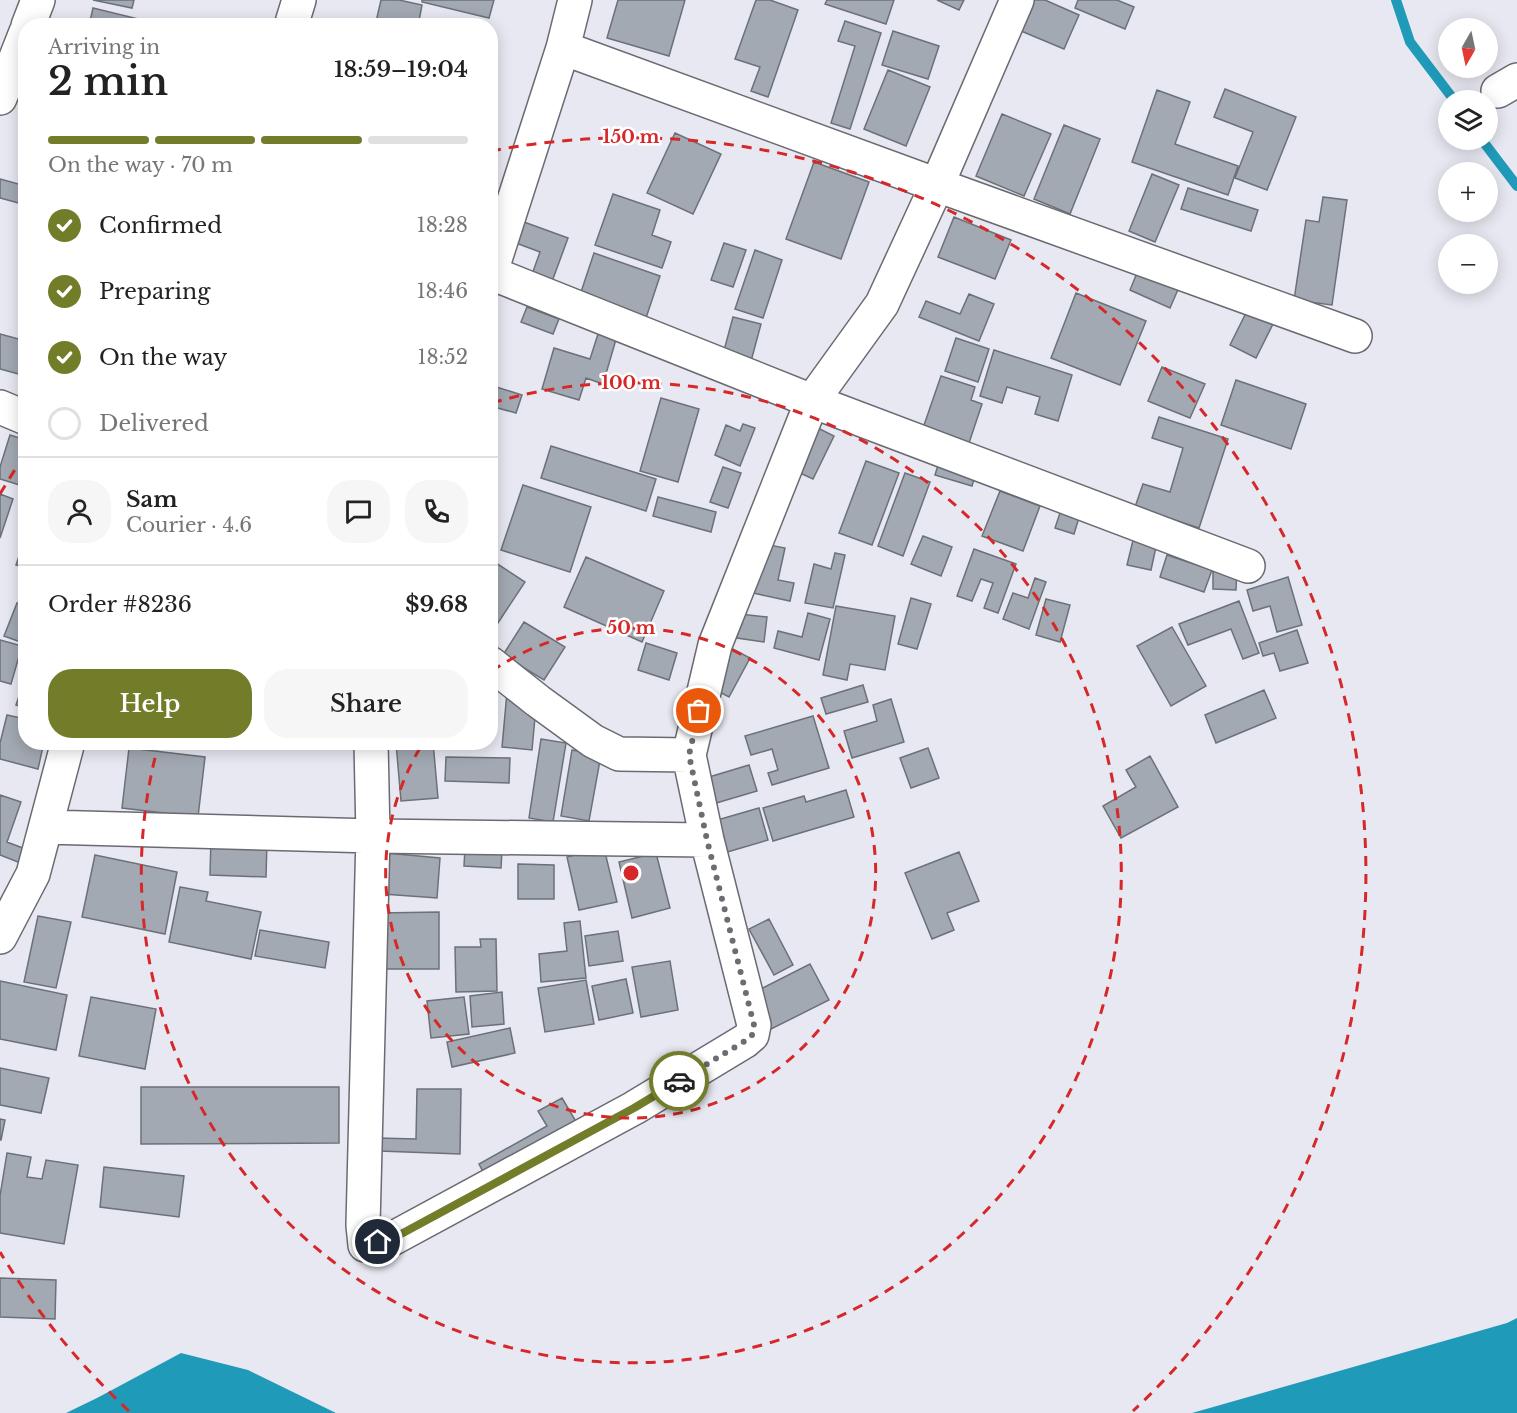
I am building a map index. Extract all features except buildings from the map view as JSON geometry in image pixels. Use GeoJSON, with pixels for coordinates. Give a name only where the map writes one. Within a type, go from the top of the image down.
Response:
{"type":"FeatureCollection","features":[{"type":"Feature","properties":{"kind":"street"},"geometry":{"type":"LineString","coordinates":[[31,18],[38,0]]}},
{"type":"Feature","properties":{"kind":"street"},"geometry":{"type":"LineString","coordinates":[[293,18],[299,0]]}},
{"type":"Feature","properties":{"kind":"street"},"geometry":{"type":"LineString","coordinates":[[498,252],[563,48],[575,0]]}},
{"type":"Feature","properties":{"kind":"street"},"geometry":{"type":"LineString","coordinates":[[371,750],[373,836],[364,1202],[365,1245],[390,1240],[603,1125],[752,1035],[754,1025],[707,840],[689,755],[715,645],[812,401],[882,304],[937,185],[1017,0]]}},
{"type":"Feature","properties":{"kind":"street"},"geometry":{"type":"LineString","coordinates":[[563,48],[1355,336]]}},
{"type":"Feature","properties":{"kind":"street"},"geometry":{"type":"LineString","coordinates":[[0,98],[18,52]]}},
{"type":"Feature","properties":{"kind":"street"},"geometry":{"type":"LineString","coordinates":[[498,277],[812,401],[1248,566]]}},
{"type":"Feature","properties":{"kind":"street"},"geometry":{"type":"LineString","coordinates":[[0,407],[18,415]]}},
{"type":"Feature","properties":{"kind":"street"},"geometry":{"type":"LineString","coordinates":[[498,669],[593,741],[619,754],[689,755]]}},
{"type":"Feature","properties":{"kind":"street"},"geometry":{"type":"LineString","coordinates":[[0,937],[33,873],[66,750]]}},
{"type":"Feature","properties":{"kind":"street"},"geometry":{"type":"LineString","coordinates":[[46,827],[373,836],[707,840]]}},
{"type":"Feature","properties":{"kind":"water"},"geometry":{"type":"Polygon","coordinates":[[[1517,1318],[1517,1413],[1192,1413],[1507,1323],[1517,1318]]]}},
{"type":"Feature","properties":{"kind":"water"},"geometry":{"type":"Polygon","coordinates":[[[181,1353],[248,1370],[336,1413],[66,1413],[181,1353]]]}},
{"type":"Feature","properties":{"kind":"waterway"},"geometry":{"type":"LineString","coordinates":[[1396,0],[1410,42],[1446,90]]}},
{"type":"Feature","properties":{"kind":"waterway"},"geometry":{"type":"LineString","coordinates":[[1490,150],[1517,186]]}},
{"type":"Feature","properties":{"kind":"way so far"},"geometry":{"type":"LineString","coordinates":[[679,1081],[745,1041],[752,1035],[754,1025],[707,840],[689,755],[699,711]]}},
{"type":"Feature","properties":{"kind":"route"},"geometry":{"type":"LineString","coordinates":[[378,1242],[390,1240],[634,1108],[679,1081]]}}]}
